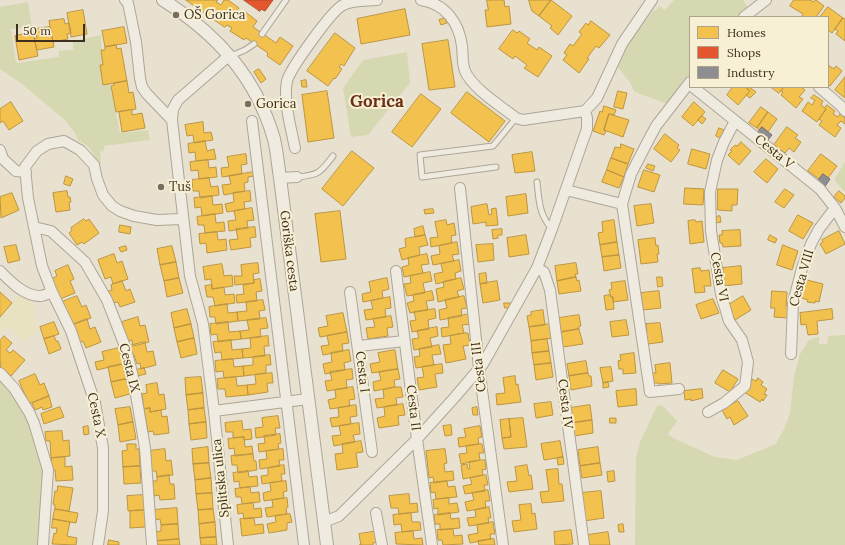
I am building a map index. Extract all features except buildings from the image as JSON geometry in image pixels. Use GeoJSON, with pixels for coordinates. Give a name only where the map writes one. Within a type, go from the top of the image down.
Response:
{"type":"FeatureCollection","features":[{"type":"Feature","properties":{"kind":"street"},"geometry":{"type":"LineString","coordinates":[[125,0],[128,3],[136,42],[142,87],[172,120]]}},
{"type":"Feature","properties":{"kind":"street","name":"Goriška cesta"},"geometry":{"type":"LineString","coordinates":[[163,0],[190,18],[208,33],[231,56],[240,67],[255,92],[268,120],[274,141],[280,178],[327,545]]}},
{"type":"Feature","properties":{"kind":"street"},"geometry":{"type":"LineString","coordinates":[[295,148],[286,96],[287,80],[330,17],[343,2],[377,0]]}},
{"type":"Feature","properties":{"kind":"street"},"geometry":{"type":"LineString","coordinates":[[421,0],[436,4],[448,13],[454,20],[460,33],[464,70],[474,85],[516,118],[523,120],[585,111],[597,98],[622,44],[652,0]]}},
{"type":"Feature","properties":{"kind":"street"},"geometry":{"type":"LineString","coordinates":[[745,16],[766,0]]}},
{"type":"Feature","properties":{"kind":"street"},"geometry":{"type":"LineString","coordinates":[[172,120],[172,109],[178,100],[224,60],[231,56]]}},
{"type":"Feature","properties":{"kind":"street","name":"Cesta V"},"geometry":{"type":"LineString","coordinates":[[622,204],[631,174],[656,126],[689,86]]}},
{"type":"Feature","properties":{"kind":"street","name":"Cesta V"},"geometry":{"type":"LineString","coordinates":[[696,88],[820,189],[835,208],[845,227]]}},
{"type":"Feature","properties":{"kind":"street"},"geometry":{"type":"LineString","coordinates":[[820,88],[842,106],[845,111]]}},
{"type":"Feature","properties":{"kind":"street"},"geometry":{"type":"LineString","coordinates":[[324,522],[338,516],[417,439],[483,364],[537,268],[587,129],[587,118],[585,111]]}},
{"type":"Feature","properties":{"kind":"street","name":"Splitska ulica"},"geometry":{"type":"LineString","coordinates":[[172,120],[182,219],[190,276],[203,324],[228,545]]}},
{"type":"Feature","properties":{"kind":"street"},"geometry":{"type":"LineString","coordinates":[[252,121],[304,545]]}},
{"type":"Feature","properties":{"kind":"street","name":"Cesta VI"},"geometry":{"type":"LineString","coordinates":[[708,412],[724,403],[745,386],[748,362],[742,340],[729,321],[721,294],[711,231],[710,192],[717,160],[735,121]]}},
{"type":"Feature","properties":{"kind":"street","name":"Cesta X"},"geometry":{"type":"LineString","coordinates":[[98,545],[103,511],[103,448],[96,403],[71,331],[52,292],[42,266],[28,198],[25,167],[36,151],[48,144],[64,141],[80,150],[94,165],[103,195],[112,206],[120,211],[134,216],[157,220],[182,219]]}},
{"type":"Feature","properties":{"kind":"street"},"geometry":{"type":"LineString","coordinates":[[0,150],[3,159],[16,171],[26,172]]}},
{"type":"Feature","properties":{"kind":"street"},"geometry":{"type":"LineString","coordinates":[[280,178],[297,177]]}},
{"type":"Feature","properties":{"kind":"street","name":"Cesta III"},"geometry":{"type":"LineString","coordinates":[[460,188],[479,368],[504,545]]}},
{"type":"Feature","properties":{"kind":"street"},"geometry":{"type":"LineString","coordinates":[[566,190],[622,204],[650,392],[679,389]]}},
{"type":"Feature","properties":{"kind":"street","name":"Cesta VIII"},"geometry":{"type":"LineString","coordinates":[[791,354],[793,303],[802,268],[811,244],[819,229],[835,208]]}},
{"type":"Feature","properties":{"kind":"street","name":"Cesta IX"},"geometry":{"type":"LineString","coordinates":[[34,228],[51,231],[85,262],[107,300],[123,342],[133,377],[145,448],[152,545]]}},
{"type":"Feature","properties":{"kind":"street","name":"Cesta IV"},"geometry":{"type":"LineString","coordinates":[[537,268],[544,272],[550,290],[584,545]]}},
{"type":"Feature","properties":{"kind":"street"},"geometry":{"type":"LineString","coordinates":[[0,271],[12,283],[27,292],[40,296],[52,292]]}},
{"type":"Feature","properties":{"kind":"street","name":"Cesta II"},"geometry":{"type":"LineString","coordinates":[[396,271],[432,545]]}},
{"type":"Feature","properties":{"kind":"street","name":"Cesta I"},"geometry":{"type":"LineString","coordinates":[[350,292],[359,346],[372,452]]}},
{"type":"Feature","properties":{"kind":"street"},"geometry":{"type":"LineString","coordinates":[[359,346],[404,341]]}},
{"type":"Feature","properties":{"kind":"street"},"geometry":{"type":"LineString","coordinates":[[0,374],[14,388],[29,412],[34,423],[48,470],[44,545]]}},
{"type":"Feature","properties":{"kind":"street"},"geometry":{"type":"LineString","coordinates":[[214,411],[308,399]]}},
{"type":"Feature","properties":{"kind":"street"},"geometry":{"type":"LineString","coordinates":[[376,513],[382,545]]}},
{"type":"Feature","properties":{"kind":"lane"},"geometry":{"type":"LineString","coordinates":[[262,34],[286,0]]}},
{"type":"Feature","properties":{"kind":"lane"},"geometry":{"type":"LineString","coordinates":[[231,56],[254,44]]}},
{"type":"Feature","properties":{"kind":"lane"},"geometry":{"type":"LineString","coordinates":[[496,167],[422,177],[420,155],[494,146],[516,118]]}},
{"type":"Feature","properties":{"kind":"lane"},"geometry":{"type":"LineString","coordinates":[[297,177],[312,176],[321,172],[333,156]]}},
{"type":"Feature","properties":{"kind":"lane"},"geometry":{"type":"LineString","coordinates":[[537,182],[541,210],[545,222],[552,229]]}},
{"type":"Feature","properties":{"kind":"shaded area"},"geometry":{"type":"Polygon","coordinates":[[[19,294],[29,299],[34,307],[37,332],[25,341],[9,327],[4,333],[0,331],[0,318],[19,294]]]}},
{"type":"Feature","properties":{"kind":"green space"},"geometry":{"type":"Polygon","coordinates":[[[674,0],[743,0],[748,7],[737,16],[689,16],[689,76],[668,104],[634,91],[631,84],[618,67],[626,45],[654,10],[656,10],[659,6],[665,10],[674,0]]]}},
{"type":"Feature","properties":{"kind":"green space"},"geometry":{"type":"Polygon","coordinates":[[[28,2],[32,27],[11,29],[16,63],[59,57],[59,51],[73,50],[73,41],[101,35],[103,84],[110,84],[120,133],[148,130],[150,140],[104,146],[104,151],[100,152],[101,164],[98,165],[91,150],[78,140],[75,133],[65,120],[22,84],[0,69],[0,7],[28,2]]]}},
{"type":"Feature","properties":{"kind":"green space"},"geometry":{"type":"Polygon","coordinates":[[[407,52],[410,83],[368,135],[351,137],[343,88],[363,60],[407,52]]]}},
{"type":"Feature","properties":{"kind":"green space"},"geometry":{"type":"Polygon","coordinates":[[[845,162],[845,192],[834,180],[845,162]]]}},
{"type":"Feature","properties":{"kind":"green space"},"geometry":{"type":"Polygon","coordinates":[[[845,335],[845,545],[635,545],[636,458],[640,442],[657,406],[662,405],[677,421],[668,434],[673,438],[715,457],[737,460],[776,444],[790,413],[794,376],[800,354],[809,340],[819,337],[819,344],[827,344],[828,336],[845,335]]]}},
{"type":"Feature","properties":{"kind":"green space"},"geometry":{"type":"Polygon","coordinates":[[[0,377],[30,418],[46,472],[41,545],[0,545],[0,377]]]}},
{"type":"Feature","properties":{"kind":"place","name":"OŠ Gorica"},"geometry":{"type":"Point","coordinates":[176,15]}},
{"type":"Feature","properties":{"kind":"place","name":"Gorica"},"geometry":{"type":"Point","coordinates":[248,104]}},
{"type":"Feature","properties":{"kind":"place","name":"Tuš"},"geometry":{"type":"Point","coordinates":[161,187]}},
{"type":"Feature","properties":{"kind":"district","name":"Gorica"},"geometry":{"type":"Point","coordinates":[377,102]}}]}
